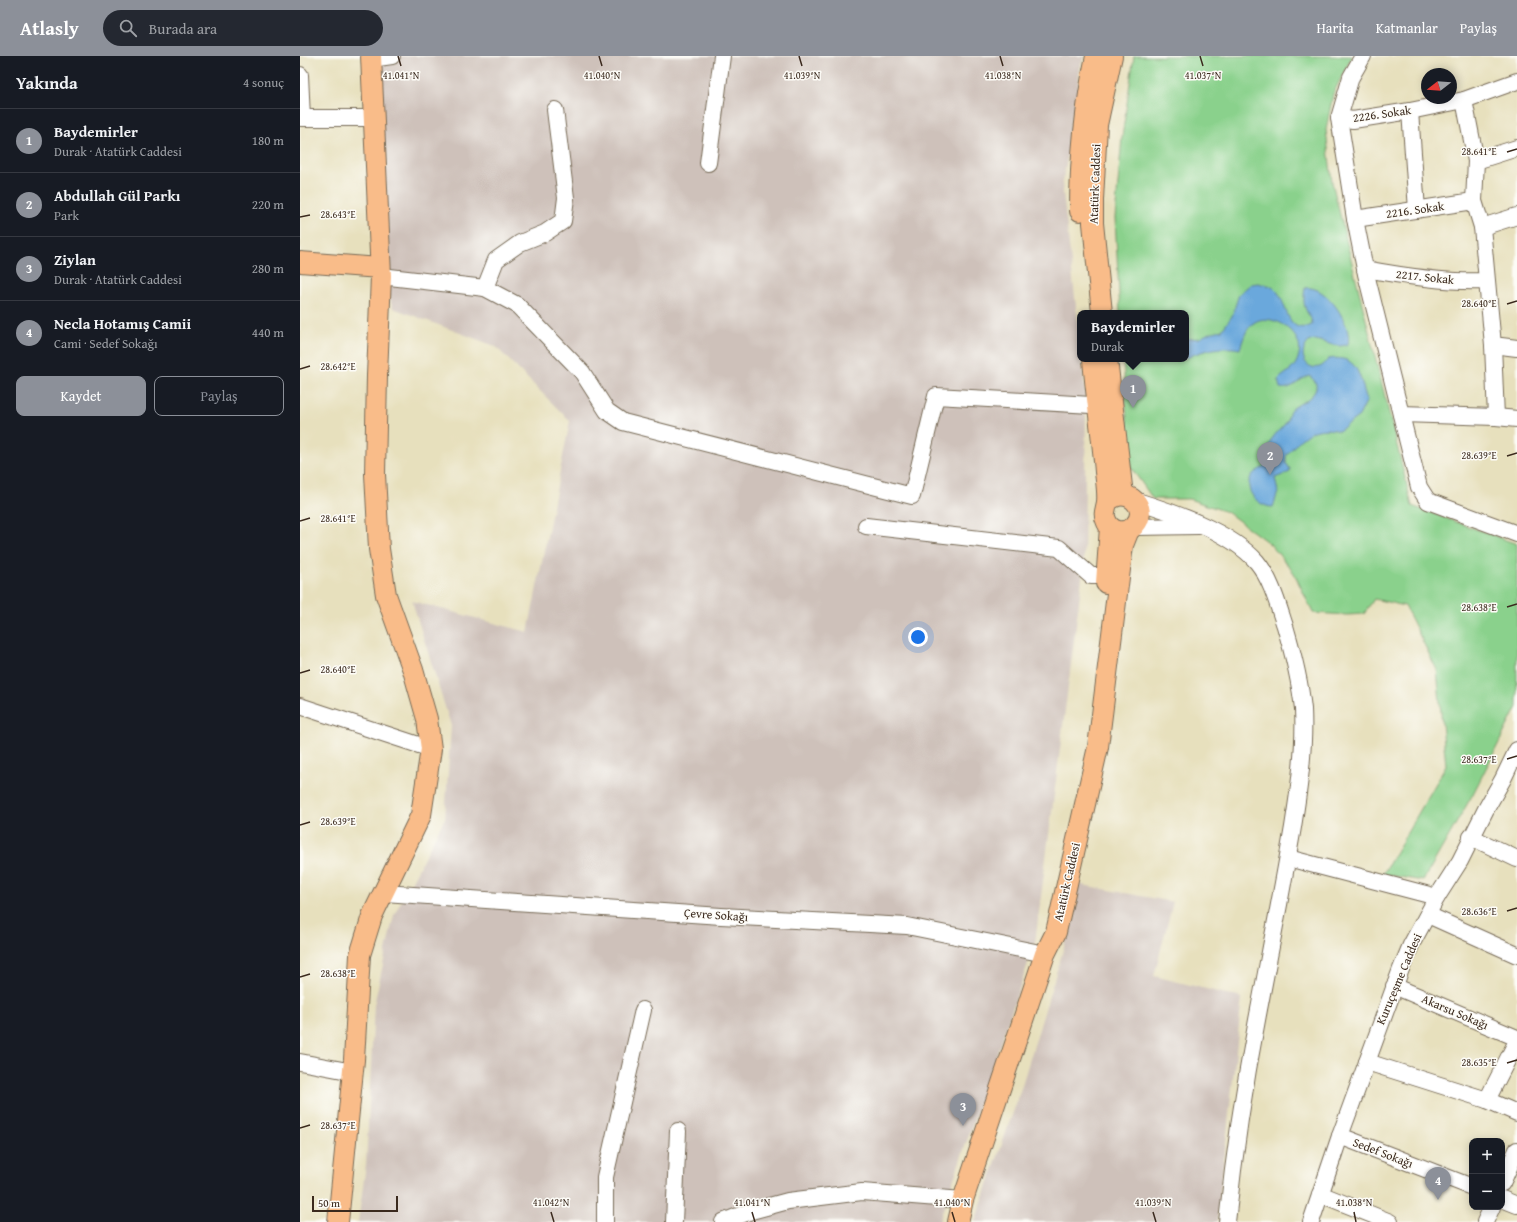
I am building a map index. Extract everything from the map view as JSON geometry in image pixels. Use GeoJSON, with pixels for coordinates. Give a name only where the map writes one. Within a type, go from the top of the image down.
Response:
{"type":"FeatureCollection","features":[{"type":"Feature","properties":{"kind":"main road"},"geometry":{"type":"LineString","coordinates":[[1089,310],[1080,216],[1080,181],[1084,123],[1106,57]]}},
{"type":"Feature","properties":{"kind":"main road","name":"Atatürk Caddesi"},"geometry":{"type":"LineString","coordinates":[[1102,310],[1093,223],[1093,200],[1098,125],[1106,57]]}},
{"type":"Feature","properties":{"kind":"main road"},"geometry":{"type":"LineString","coordinates":[[338,1222],[352,1072],[360,955],[372,916],[421,816],[431,749],[427,719],[413,670],[386,595],[379,549],[375,474],[380,272],[371,58]]}},
{"type":"Feature","properties":{"kind":"main road"},"geometry":{"type":"LineString","coordinates":[[300,262],[380,272]]}},
{"type":"Feature","properties":{"kind":"main road"},"geometry":{"type":"LineString","coordinates":[[1094,362],[1105,406]]}},
{"type":"Feature","properties":{"kind":"main road"},"geometry":{"type":"LineString","coordinates":[[1107,362],[1105,472],[1122,499],[1138,506],[1140,513],[1138,520],[1131,529],[1122,532],[1116,531],[1110,527],[1104,515],[1105,507],[1122,499]]}},
{"type":"Feature","properties":{"kind":"main road"},"geometry":{"type":"LineString","coordinates":[[1045,954],[1048,929],[1086,756],[1107,576],[1110,527]]}},
{"type":"Feature","properties":{"kind":"main road","name":"Atatürk Caddesi"},"geometry":{"type":"LineString","coordinates":[[958,1222],[1045,954],[1056,932],[1098,747],[1123,545],[1131,529]]}},
{"type":"Feature","properties":{"kind":"street"},"geometry":{"type":"LineString","coordinates":[[371,58],[392,56]]}},
{"type":"Feature","properties":{"kind":"street"},"geometry":{"type":"LineString","coordinates":[[708,163],[722,56]]}},
{"type":"Feature","properties":{"kind":"street"},"geometry":{"type":"LineString","coordinates":[[1376,56],[1361,58],[1351,77],[1339,118],[1364,268],[1419,487],[1428,500],[1517,534]]}},
{"type":"Feature","properties":{"kind":"street"},"geometry":{"type":"LineString","coordinates":[[300,75],[301,118],[374,118]]}},
{"type":"Feature","properties":{"kind":"street","name":"2226. Sokak"},"geometry":{"type":"LineString","coordinates":[[1339,118],[1353,120],[1410,111],[1464,100],[1517,81]]}},
{"type":"Feature","properties":{"kind":"street"},"geometry":{"type":"LineString","coordinates":[[1464,100],[1476,161],[1474,201],[1482,227],[1493,345],[1496,417]]}},
{"type":"Feature","properties":{"kind":"street"},"geometry":{"type":"LineString","coordinates":[[485,288],[496,260],[520,243],[545,233],[563,221],[566,198],[555,110]]}},
{"type":"Feature","properties":{"kind":"street"},"geometry":{"type":"LineString","coordinates":[[1410,111],[1417,210]]}},
{"type":"Feature","properties":{"kind":"street"},"geometry":{"type":"LineString","coordinates":[[1476,161],[1517,148]]}},
{"type":"Feature","properties":{"kind":"street","name":"2216. Sokak"},"geometry":{"type":"LineString","coordinates":[[1355,219],[1474,201]]}},
{"type":"Feature","properties":{"kind":"street"},"geometry":{"type":"LineString","coordinates":[[1482,227],[1517,216]]}},
{"type":"Feature","properties":{"kind":"street","name":"2217. Sokak"},"geometry":{"type":"LineString","coordinates":[[1364,268],[1397,275],[1472,282],[1486,281]]}},
{"type":"Feature","properties":{"kind":"street"},"geometry":{"type":"LineString","coordinates":[[380,272],[485,288],[517,305],[582,372],[607,411],[623,422],[912,496],[936,396],[1105,406]]}},
{"type":"Feature","properties":{"kind":"street"},"geometry":{"type":"LineString","coordinates":[[1493,345],[1517,348]]}},
{"type":"Feature","properties":{"kind":"street"},"geometry":{"type":"LineString","coordinates":[[1401,414],[1517,419]]}},
{"type":"Feature","properties":{"kind":"street"},"geometry":{"type":"LineString","coordinates":[[1122,499],[1189,518],[1227,538],[1246,551],[1258,564],[1269,583],[1292,649],[1301,692],[1303,711],[1303,744],[1299,789],[1288,858],[1256,1023],[1231,1181],[1227,1222]]}},
{"type":"Feature","properties":{"kind":"street"},"geometry":{"type":"LineString","coordinates":[[866,526],[1059,548],[1091,576],[1107,576]]}},
{"type":"Feature","properties":{"kind":"street"},"geometry":{"type":"LineString","coordinates":[[1131,529],[1202,526]]}},
{"type":"Feature","properties":{"kind":"street"},"geometry":{"type":"LineString","coordinates":[[300,706],[431,749]]}},
{"type":"Feature","properties":{"kind":"street","name":"Kuruçeşme Caddesi"},"geometry":{"type":"LineString","coordinates":[[1311,1222],[1394,986],[1411,945],[1437,897],[1460,861],[1471,837],[1510,782],[1517,750]]}},
{"type":"Feature","properties":{"kind":"street"},"geometry":{"type":"LineString","coordinates":[[1471,837],[1517,859]]}},
{"type":"Feature","properties":{"kind":"street"},"geometry":{"type":"LineString","coordinates":[[1288,858],[1437,897]]}},
{"type":"Feature","properties":{"kind":"street","name":"Çevre Sokağı"},"geometry":{"type":"LineString","coordinates":[[384,893],[706,915],[907,926],[1045,954]]}},
{"type":"Feature","properties":{"kind":"street"},"geometry":{"type":"LineString","coordinates":[[1428,915],[1517,955]]}},
{"type":"Feature","properties":{"kind":"street","name":"Akarsu Sokağı"},"geometry":{"type":"LineString","coordinates":[[1394,986],[1517,1038]]}},
{"type":"Feature","properties":{"kind":"street"},"geometry":{"type":"LineString","coordinates":[[605,1222],[605,1176],[643,1010]]}},
{"type":"Feature","properties":{"kind":"street"},"geometry":{"type":"LineString","coordinates":[[1487,1100],[1517,1041]]}},
{"type":"Feature","properties":{"kind":"street"},"geometry":{"type":"LineString","coordinates":[[300,1062],[352,1072]]}},
{"type":"Feature","properties":{"kind":"street"},"geometry":{"type":"LineString","coordinates":[[1367,1062],[1487,1100],[1517,1113]]}},
{"type":"Feature","properties":{"kind":"street"},"geometry":{"type":"LineString","coordinates":[[674,1222],[678,1131]]}},
{"type":"Feature","properties":{"kind":"street","name":"Sedef Sokağı"},"geometry":{"type":"LineString","coordinates":[[1340,1136],[1469,1186]]}},
{"type":"Feature","properties":{"kind":"street"},"geometry":{"type":"LineString","coordinates":[[1505,1176],[1517,1150]]}},
{"type":"Feature","properties":{"kind":"street"},"geometry":{"type":"LineString","coordinates":[[723,1222],[751,1211],[788,1201],[862,1192],[964,1200]]}},
{"type":"Feature","properties":{"kind":"street"},"geometry":{"type":"LineString","coordinates":[[1320,1194],[1390,1222]]}},
{"type":"Feature","properties":{"kind":"street"},"geometry":{"type":"LineString","coordinates":[[1505,1200],[1517,1205]]}},
{"type":"Feature","properties":{"kind":"street"},"geometry":{"type":"LineString","coordinates":[[1485,1222],[1491,1210]]}},
{"type":"Feature","properties":{"kind":"shaded area"},"geometry":{"type":"Polygon","coordinates":[[[379,56],[1084,56],[1080,68],[1076,113],[1062,184],[1077,315],[1077,362],[1082,362],[1086,401],[1084,563],[1035,943],[939,1222],[358,1222],[366,1165],[374,1005],[394,915],[445,818],[451,726],[412,601],[528,632],[570,421],[495,346],[393,308],[383,281],[379,56]]]}},
{"type":"Feature","properties":{"kind":"shaded area"},"geometry":{"type":"Polygon","coordinates":[[[1077,884],[1173,902],[1154,976],[1242,998],[1217,1222],[975,1222],[1018,1098],[1064,947],[1077,884]]]}},
{"type":"Feature","properties":{"kind":"green space"},"geometry":{"type":"Polygon","coordinates":[[[1134,56],[1352,56],[1333,94],[1326,130],[1332,182],[1412,506],[1517,544],[1517,707],[1473,794],[1423,881],[1383,874],[1446,766],[1437,670],[1405,606],[1374,599],[1364,614],[1347,615],[1313,613],[1294,573],[1270,544],[1227,512],[1189,499],[1153,499],[1130,466],[1123,362],[1189,362],[1189,310],[1120,310],[1115,218],[1122,137],[1134,56]]]}},
{"type":"Feature","properties":{"kind":"water"},"geometry":{"type":"Polygon","coordinates":[[[1258,283],[1275,289],[1279,294],[1288,316],[1297,326],[1303,327],[1312,325],[1304,305],[1305,288],[1313,289],[1330,299],[1337,308],[1346,327],[1348,344],[1336,346],[1315,340],[1311,341],[1307,344],[1303,357],[1305,362],[1314,367],[1324,365],[1328,359],[1338,358],[1352,363],[1359,375],[1367,400],[1359,416],[1339,431],[1322,429],[1314,431],[1302,438],[1291,449],[1286,456],[1286,463],[1290,469],[1290,472],[1275,478],[1278,492],[1273,507],[1261,504],[1256,500],[1252,495],[1249,484],[1250,478],[1254,473],[1266,464],[1271,440],[1287,421],[1290,411],[1311,397],[1315,391],[1316,384],[1309,376],[1288,388],[1280,388],[1278,380],[1292,369],[1298,358],[1298,342],[1286,327],[1280,323],[1267,319],[1255,322],[1249,327],[1240,349],[1211,349],[1189,357],[1189,339],[1200,338],[1209,333],[1222,330],[1232,316],[1239,294],[1251,284],[1258,283]]]}},
{"type":"Feature","properties":{"kind":"place","name":"Baydemirler"},"geometry":{"type":"Point","coordinates":[1133,408]}},
{"type":"Feature","properties":{"kind":"place","name":"Abdullah Gül Parkı"},"geometry":{"type":"Point","coordinates":[1270,475]}},
{"type":"Feature","properties":{"kind":"place","name":"Ziylan"},"geometry":{"type":"Point","coordinates":[963,1126]}},
{"type":"Feature","properties":{"kind":"place","name":"Necla Hotamış Camii"},"geometry":{"type":"Point","coordinates":[1438,1200]}}]}
